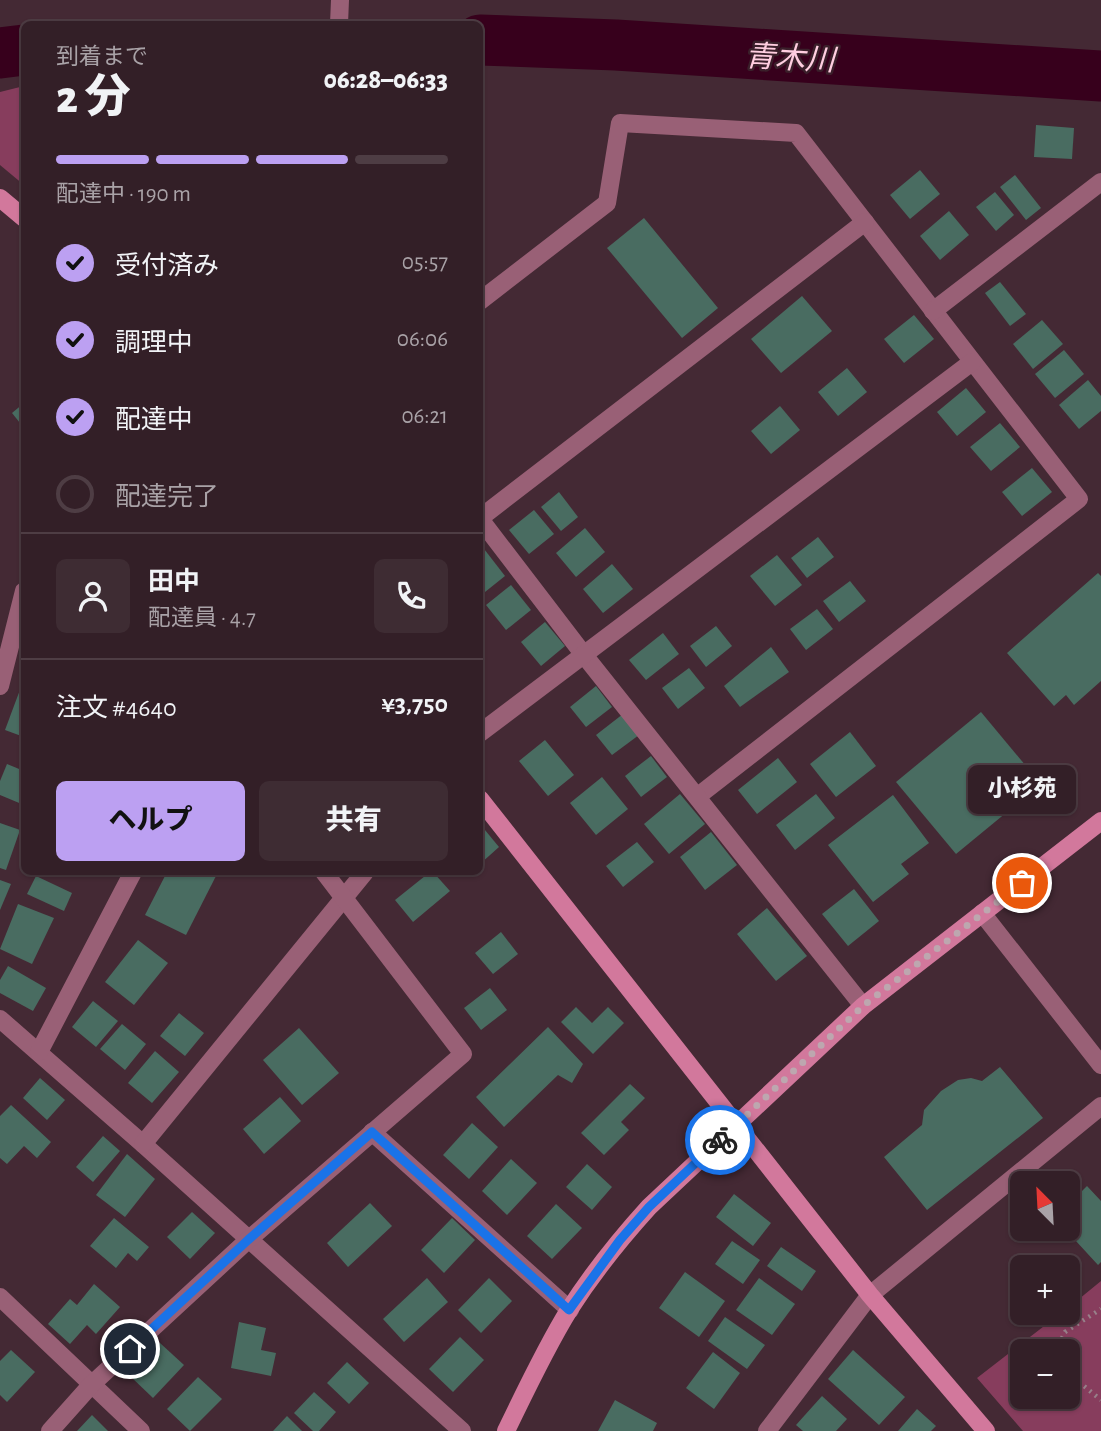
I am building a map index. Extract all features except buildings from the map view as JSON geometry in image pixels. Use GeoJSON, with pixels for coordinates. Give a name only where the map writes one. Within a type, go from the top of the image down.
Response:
{"type":"FeatureCollection","features":[{"type":"Feature","properties":{"kind":"street"},"geometry":{"type":"LineString","coordinates":[[339,21],[340,2]]}},
{"type":"Feature","properties":{"kind":"street"},"geometry":{"type":"LineString","coordinates":[[483,299],[607,203],[620,123],[796,133],[1079,499],[698,796]]}},
{"type":"Feature","properties":{"kind":"street"},"geometry":{"type":"LineString","coordinates":[[933,311],[1101,182]]}},
{"type":"Feature","properties":{"kind":"street"},"geometry":{"type":"LineString","coordinates":[[0,198],[21,216]]}},
{"type":"Feature","properties":{"kind":"street"},"geometry":{"type":"LineString","coordinates":[[483,516],[865,222]]}},
{"type":"Feature","properties":{"kind":"street"},"geometry":{"type":"LineString","coordinates":[[483,731],[972,362]]}},
{"type":"Feature","properties":{"kind":"street"},"geometry":{"type":"LineString","coordinates":[[483,522],[584,655],[863,1006]]}},
{"type":"Feature","properties":{"kind":"street"},"geometry":{"type":"LineString","coordinates":[[0,686],[21,603]]}},
{"type":"Feature","properties":{"kind":"street"},"geometry":{"type":"LineString","coordinates":[[483,803],[870,1295],[986,1431]]}},
{"type":"Feature","properties":{"kind":"street"},"geometry":{"type":"LineString","coordinates":[[506,1431],[569,1310],[620,1240],[649,1207],[863,1006],[1101,821]]}},
{"type":"Feature","properties":{"kind":"street"},"geometry":{"type":"LineString","coordinates":[[39,1052],[131,875]]}},
{"type":"Feature","properties":{"kind":"street"},"geometry":{"type":"LineString","coordinates":[[50,1431],[91,1385],[248,1240],[463,1054],[326,875]]}},
{"type":"Feature","properties":{"kind":"street"},"geometry":{"type":"LineString","coordinates":[[143,1144],[363,875]]}},
{"type":"Feature","properties":{"kind":"street"},"geometry":{"type":"LineString","coordinates":[[982,913],[1101,1065]]}},
{"type":"Feature","properties":{"kind":"street"},"geometry":{"type":"LineString","coordinates":[[0,1019],[462,1431]]}},
{"type":"Feature","properties":{"kind":"street"},"geometry":{"type":"LineString","coordinates":[[772,1429],[870,1295],[1101,1106]]}},
{"type":"Feature","properties":{"kind":"street"},"geometry":{"type":"LineString","coordinates":[[372,1132],[569,1310]]}},
{"type":"Feature","properties":{"kind":"street"},"geometry":{"type":"LineString","coordinates":[[0,1297],[141,1431]]}},
{"type":"Feature","properties":{"kind":"path"},"geometry":{"type":"LineString","coordinates":[[1062,1339],[1065,1332],[1101,1309]]}},
{"type":"Feature","properties":{"kind":"path"},"geometry":{"type":"LineString","coordinates":[[1080,1383],[1101,1400]]}},
{"type":"Feature","properties":{"kind":"shaded area"},"geometry":{"type":"Polygon","coordinates":[[[21,87],[21,182],[0,165],[0,92],[21,87]]]}},
{"type":"Feature","properties":{"kind":"shaded area"},"geometry":{"type":"Polygon","coordinates":[[[1101,1281],[1101,1431],[1023,1431],[977,1378],[1010,1352],[1010,1409],[1080,1409],[1080,1339],[1027,1339],[1045,1325],[1080,1325],[1080,1298],[1101,1281]]]}},
{"type":"Feature","properties":{"kind":"waterway","name":"青木川"},"geometry":{"type":"LineString","coordinates":[[483,40],[616,45],[1101,76]]}},
{"type":"Feature","properties":{"kind":"waterway","name":"青木川"},"geometry":{"type":"LineString","coordinates":[[0,53],[21,50]]}},
{"type":"Feature","properties":{"kind":"way so far"},"geometry":{"type":"LineString","coordinates":[[720,1140],[863,1006],[1022,883]]}},
{"type":"Feature","properties":{"kind":"place","name":"小杉苑"},"geometry":{"type":"Point","coordinates":[1022,883]}},
{"type":"Feature","properties":{"kind":"route"},"geometry":{"type":"LineString","coordinates":[[130,1349],[248,1240],[372,1132],[569,1310],[620,1240],[649,1207],[720,1140]]}}]}
